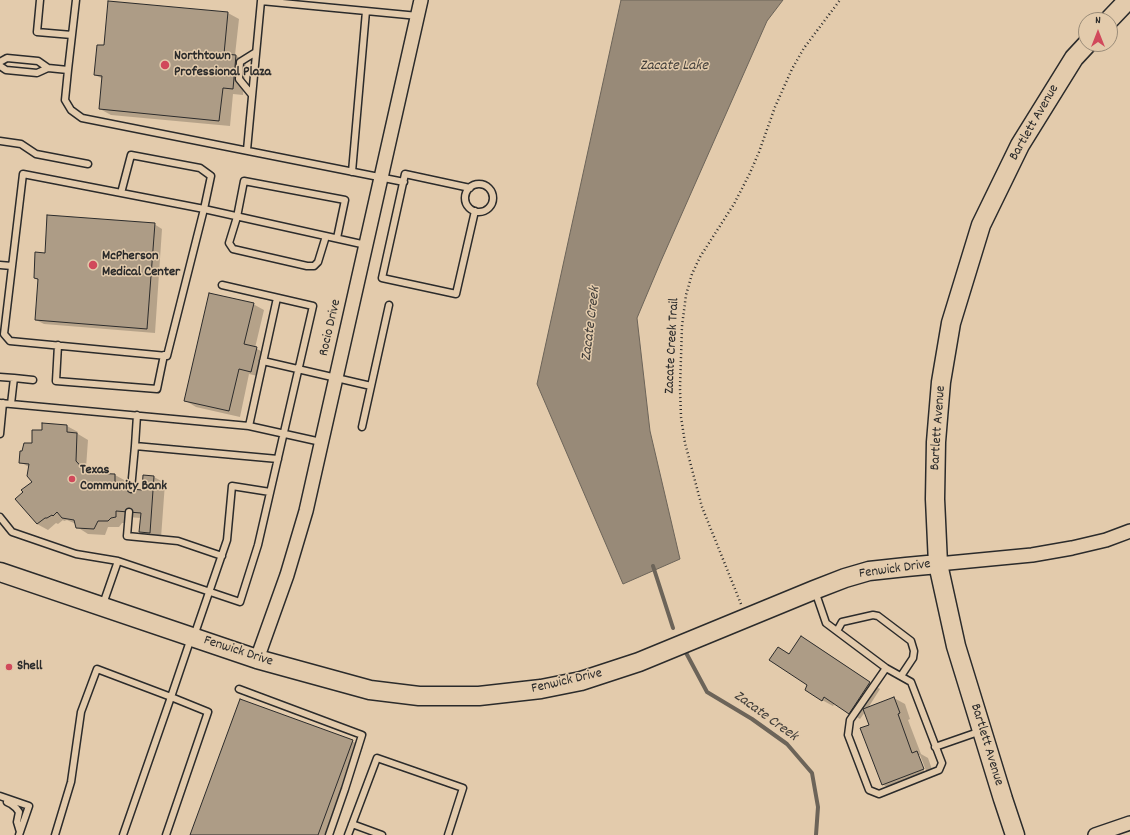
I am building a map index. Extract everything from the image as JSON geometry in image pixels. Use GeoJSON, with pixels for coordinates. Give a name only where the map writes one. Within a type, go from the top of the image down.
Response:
{"type":"FeatureCollection","features":[{"type":"Feature","properties":{"kind":"street","name":"Rocio Drive"},"geometry":{"type":"LineString","coordinates":[[257,659],[287,575],[306,511],[422,0]]}},
{"type":"Feature","properties":{"kind":"street"},"geometry":{"type":"LineString","coordinates":[[1117,12],[1128,0]]}},
{"type":"Feature","properties":{"kind":"street","name":"Bartlett Avenue"},"geometry":{"type":"LineString","coordinates":[[1015,835],[956,646],[938,564],[935,500],[936,442],[941,382],[951,323],[981,225],[1020,145],[1074,58],[1080,52]]}},
{"type":"Feature","properties":{"kind":"street","name":"Fenwick Drive"},"geometry":{"type":"LineString","coordinates":[[0,572],[257,659],[370,690],[419,696],[479,696],[541,689],[582,681],[639,662],[814,590],[869,571],[906,566],[1032,555],[1106,540],[1130,531]]}},
{"type":"Feature","properties":{"kind":"street"},"geometry":{"type":"LineString","coordinates":[[1095,835],[1129,826]]}},
{"type":"Feature","properties":{"kind":"lane"},"geometry":{"type":"LineString","coordinates":[[40,0],[37,32],[72,35]]}},
{"type":"Feature","properties":{"kind":"lane"},"geometry":{"type":"LineString","coordinates":[[76,0],[66,100],[71,110],[82,118],[404,182]]}},
{"type":"Feature","properties":{"kind":"lane"},"geometry":{"type":"LineString","coordinates":[[247,150],[261,0],[418,16]]}},
{"type":"Feature","properties":{"kind":"lane"},"geometry":{"type":"LineString","coordinates":[[352,172],[366,11]]}},
{"type":"Feature","properties":{"kind":"lane"},"geometry":{"type":"LineString","coordinates":[[252,95],[239,79],[240,62],[256,52]]}},
{"type":"Feature","properties":{"kind":"lane"},"geometry":{"type":"LineString","coordinates":[[0,62],[7,58],[38,61],[48,68]]}},
{"type":"Feature","properties":{"kind":"lane"},"geometry":{"type":"LineString","coordinates":[[0,66],[6,70],[37,72],[48,68],[68,70]]}},
{"type":"Feature","properties":{"kind":"lane"},"geometry":{"type":"LineString","coordinates":[[0,141],[21,144],[36,154],[88,164]]}},
{"type":"Feature","properties":{"kind":"lane"},"geometry":{"type":"LineString","coordinates":[[121,193],[131,155],[200,168],[210,176],[204,209],[167,356],[10,341],[4,334],[23,174],[121,193],[204,209],[366,245]]}},
{"type":"Feature","properties":{"kind":"lane"},"geometry":{"type":"LineString","coordinates":[[470,188],[405,174],[382,278],[456,294],[475,211]]}},
{"type":"Feature","properties":{"kind":"lane"},"geometry":{"type":"LineString","coordinates":[[326,236],[318,262],[314,266],[307,266],[233,249],[229,243],[237,217],[244,181],[345,200],[337,238]]}},
{"type":"Feature","properties":{"kind":"lane"},"geometry":{"type":"LineString","coordinates":[[482,184],[492,193],[493,202],[488,209],[480,212],[475,211],[471,209],[466,201],[467,192],[473,185],[482,184]]}},
{"type":"Feature","properties":{"kind":"lane"},"geometry":{"type":"LineString","coordinates":[[0,265],[12,266]]}},
{"type":"Feature","properties":{"kind":"lane"},"geometry":{"type":"LineString","coordinates":[[0,517],[12,532],[76,554],[118,560],[240,602],[258,545],[314,306],[222,285]]}},
{"type":"Feature","properties":{"kind":"lane"},"geometry":{"type":"LineString","coordinates":[[249,426],[277,298]]}},
{"type":"Feature","properties":{"kind":"lane"},"geometry":{"type":"LineString","coordinates":[[362,428],[389,305]]}},
{"type":"Feature","properties":{"kind":"lane"},"geometry":{"type":"LineString","coordinates":[[58,346],[56,381],[157,389],[164,355]]}},
{"type":"Feature","properties":{"kind":"lane"},"geometry":{"type":"LineString","coordinates":[[263,361],[371,386]]}},
{"type":"Feature","properties":{"kind":"lane"},"geometry":{"type":"LineString","coordinates":[[0,377],[33,380]]}},
{"type":"Feature","properties":{"kind":"lane"},"geometry":{"type":"LineString","coordinates":[[11,404],[14,378]]}},
{"type":"Feature","properties":{"kind":"lane"},"geometry":{"type":"LineString","coordinates":[[0,434],[1,403],[249,426],[322,442]]}},
{"type":"Feature","properties":{"kind":"lane"},"geometry":{"type":"LineString","coordinates":[[131,489],[137,415]]}},
{"type":"Feature","properties":{"kind":"lane"},"geometry":{"type":"LineString","coordinates":[[135,446],[278,459]]}},
{"type":"Feature","properties":{"kind":"lane"},"geometry":{"type":"LineString","coordinates":[[123,835],[171,697],[210,592],[227,540],[232,486],[270,492]]}},
{"type":"Feature","properties":{"kind":"lane"},"geometry":{"type":"LineString","coordinates":[[129,512],[127,536],[178,541],[222,556]]}},
{"type":"Feature","properties":{"kind":"lane"},"geometry":{"type":"LineString","coordinates":[[102,606],[118,560]]}},
{"type":"Feature","properties":{"kind":"lane"},"geometry":{"type":"LineString","coordinates":[[814,590],[826,623],[886,668],[911,682],[942,763],[940,770],[879,794],[870,790],[848,735],[850,720],[886,668]]}},
{"type":"Feature","properties":{"kind":"lane"},"geometry":{"type":"LineString","coordinates":[[837,631],[842,622],[873,615],[878,616],[911,642],[914,651],[913,658],[901,676]]}},
{"type":"Feature","properties":{"kind":"lane"},"geometry":{"type":"LineString","coordinates":[[55,835],[71,782],[82,712],[96,669],[208,712],[166,835]]}},
{"type":"Feature","properties":{"kind":"lane"},"geometry":{"type":"LineString","coordinates":[[239,689],[362,735],[329,835]]}},
{"type":"Feature","properties":{"kind":"lane"},"geometry":{"type":"LineString","coordinates":[[935,747],[982,730]]}},
{"type":"Feature","properties":{"kind":"lane"},"geometry":{"type":"LineString","coordinates":[[348,835],[377,758],[464,788],[448,835]]}},
{"type":"Feature","properties":{"kind":"lane"},"geometry":{"type":"LineString","coordinates":[[0,796],[29,806],[19,833]]}},
{"type":"Feature","properties":{"kind":"lane"},"geometry":{"type":"LineString","coordinates":[[0,800],[11,804],[19,812],[17,822],[19,833]]}},
{"type":"Feature","properties":{"kind":"lane"},"geometry":{"type":"LineString","coordinates":[[352,824],[382,835]]}},
{"type":"Feature","properties":{"kind":"path","name":"Zacate Creek Trail"},"geometry":{"type":"LineString","coordinates":[[741,604],[702,507],[685,443],[681,417],[680,388],[682,326],[686,295],[690,279],[700,257],[734,204],[754,163],[775,107],[792,69],[804,48],[840,0]]}},
{"type":"Feature","properties":{"kind":"water","name":"Zacate Lake"},"geometry":{"type":"Polygon","coordinates":[[[621,0],[783,0],[767,21],[637,318],[650,431],[680,559],[623,584],[537,384],[621,0]]]}},
{"type":"Feature","properties":{"kind":"building","name":"Northtown Professional Plaza"},"geometry":{"type":"Polygon","coordinates":[[[108,1],[228,12],[224,54],[236,55],[233,89],[223,88],[219,121],[99,109],[102,76],[94,75],[97,45],[104,45],[108,1]]]}},
{"type":"Feature","properties":{"kind":"building","name":"McPherson Medical Center"},"geometry":{"type":"Polygon","coordinates":[[[47,215],[155,223],[147,329],[35,320],[38,279],[34,278],[35,252],[45,253],[47,215]]]}},
{"type":"Feature","properties":{"kind":"building"},"geometry":{"type":"Polygon","coordinates":[[[209,293],[254,303],[244,344],[257,347],[251,372],[239,369],[229,411],[184,401],[209,293]]]}},
{"type":"Feature","properties":{"kind":"building","name":"Texas Community Bank"},"geometry":{"type":"Polygon","coordinates":[[[42,423],[67,425],[67,432],[77,433],[76,461],[87,473],[115,474],[115,485],[119,486],[120,488],[142,490],[143,475],[154,476],[150,533],[139,532],[141,513],[116,511],[116,517],[111,518],[108,521],[98,521],[94,529],[76,528],[74,520],[62,518],[57,512],[53,516],[52,515],[45,518],[37,524],[15,499],[23,492],[21,490],[32,482],[27,476],[29,464],[19,463],[20,451],[22,451],[24,443],[32,443],[32,430],[42,430],[42,423]]]}},
{"type":"Feature","properties":{"kind":"building"},"geometry":{"type":"Polygon","coordinates":[[[801,636],[870,682],[849,714],[824,697],[822,701],[805,690],[807,685],[769,660],[778,647],[789,654],[801,636]]]}},
{"type":"Feature","properties":{"kind":"building"},"geometry":{"type":"Polygon","coordinates":[[[894,697],[900,713],[898,714],[912,753],[917,751],[924,769],[882,785],[860,728],[869,725],[863,709],[894,697]]]}},
{"type":"Feature","properties":{"kind":"building"},"geometry":{"type":"Polygon","coordinates":[[[240,699],[353,740],[318,835],[190,835],[240,699]]]}},
{"type":"Feature","properties":{"kind":"waterway","name":"Zacate Creek"},"geometry":{"type":"LineString","coordinates":[[653,566],[673,628]]}},
{"type":"Feature","properties":{"kind":"waterway","name":"Zacate Creek"},"geometry":{"type":"LineString","coordinates":[[684,649],[707,692],[752,719],[787,744],[812,773],[818,807],[816,835]]}},
{"type":"Feature","properties":{"kind":"place","name":"Northtown Professional Plaza"},"geometry":{"type":"Point","coordinates":[165,65]}},
{"type":"Feature","properties":{"kind":"place","name":"McPherson Medical Center"},"geometry":{"type":"Point","coordinates":[93,265]}},
{"type":"Feature","properties":{"kind":"place","name":"Texas Community Bank"},"geometry":{"type":"Point","coordinates":[72,479]}},
{"type":"Feature","properties":{"kind":"place","name":"Shell"},"geometry":{"type":"Point","coordinates":[9,667]}}]}
